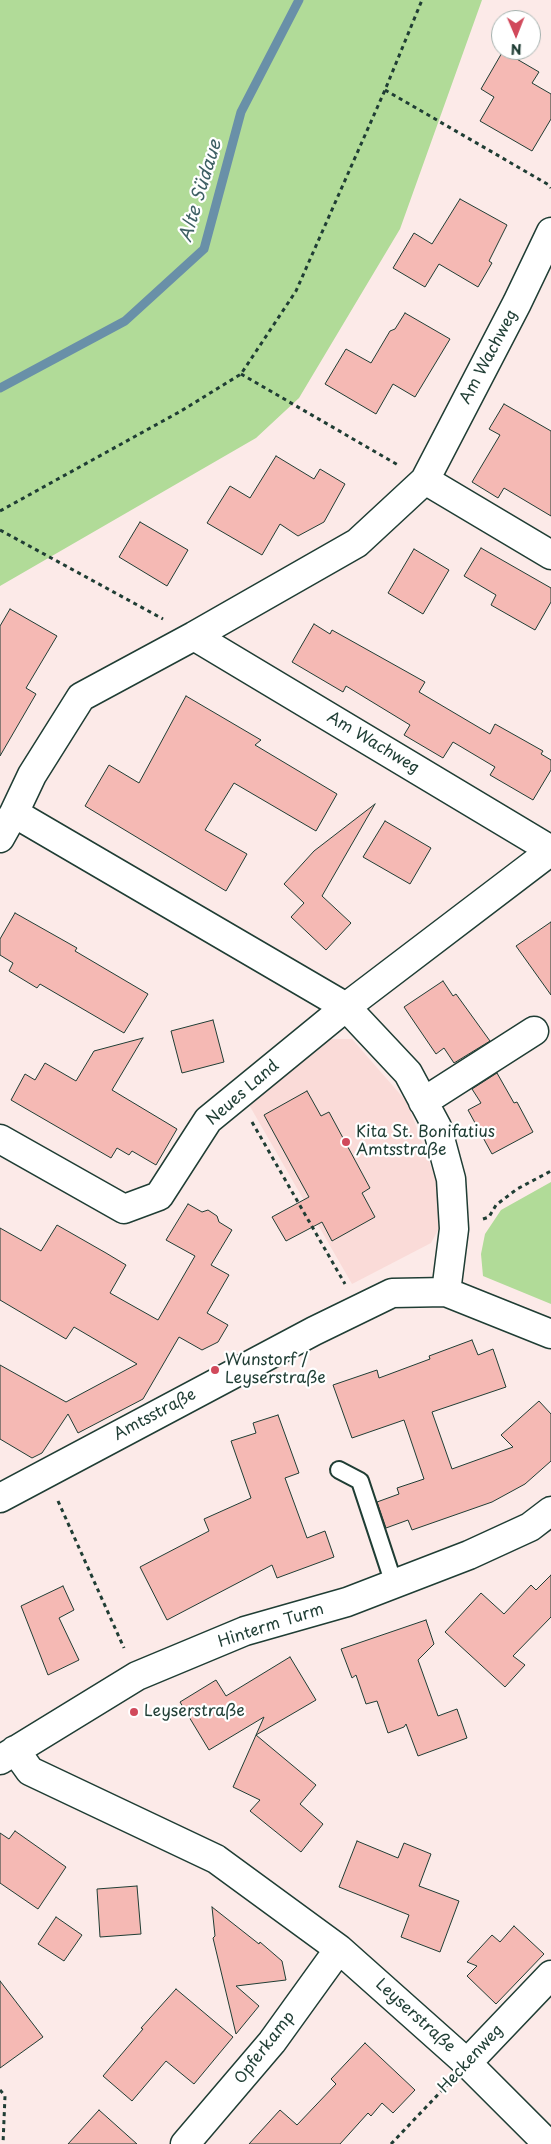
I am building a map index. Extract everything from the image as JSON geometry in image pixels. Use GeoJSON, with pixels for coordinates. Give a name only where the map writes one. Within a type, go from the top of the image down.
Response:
{"type":"FeatureCollection","features":[{"type":"Feature","properties":{"kind":"street","name":"Am Wachweg"},"geometry":{"type":"LineString","coordinates":[[14,813],[32,775],[81,697],[194,636],[356,543],[425,480],[517,303],[551,232]]}},
{"type":"Feature","properties":{"kind":"street"},"geometry":{"type":"LineString","coordinates":[[425,480],[551,555]]}},
{"type":"Feature","properties":{"kind":"street","name":"Am Wachweg"},"geometry":{"type":"LineString","coordinates":[[194,636],[551,851],[346,1007]]}},
{"type":"Feature","properties":{"kind":"street"},"geometry":{"type":"LineString","coordinates":[[0,838],[14,813],[346,1007],[408,1072],[436,1127],[451,1179],[454,1229],[446,1292],[551,1334]]}},
{"type":"Feature","properties":{"kind":"street","name":"Neues Land"},"geometry":{"type":"LineString","coordinates":[[0,1139],[124,1209],[159,1196],[208,1120],[346,1007]]}},
{"type":"Feature","properties":{"kind":"street"},"geometry":{"type":"LineString","coordinates":[[423,1102],[534,1031]]}},
{"type":"Feature","properties":{"kind":"street","name":"Amtsstraße"},"geometry":{"type":"LineString","coordinates":[[0,1498],[392,1293],[446,1292]]}},
{"type":"Feature","properties":{"kind":"street","name":"Hinterm Turm"},"geometry":{"type":"LineString","coordinates":[[8,1755],[137,1676],[244,1631],[347,1602],[470,1555],[530,1527],[551,1511]]}},
{"type":"Feature","properties":{"kind":"street","name":"Leyserstraße"},"geometry":{"type":"LineString","coordinates":[[8,1755],[30,1771],[216,1859],[339,1949],[467,2063],[548,2144]]}},
{"type":"Feature","properties":{"kind":"street","name":"Opferkamp"},"geometry":{"type":"LineString","coordinates":[[185,2144],[272,2042],[339,1949]]}},
{"type":"Feature","properties":{"kind":"street","name":"Heckenweg"},"geometry":{"type":"LineString","coordinates":[[467,2063],[551,1974]]}},
{"type":"Feature","properties":{"kind":"lane"},"geometry":{"type":"LineString","coordinates":[[339,1470],[360,1481],[394,1584]]}},
{"type":"Feature","properties":{"kind":"path"},"geometry":{"type":"LineString","coordinates":[[0,511],[181,411],[241,374],[296,291],[385,90],[422,0]]}},
{"type":"Feature","properties":{"kind":"path"},"geometry":{"type":"LineString","coordinates":[[385,90],[549,184],[551,188]]}},
{"type":"Feature","properties":{"kind":"path"},"geometry":{"type":"LineString","coordinates":[[241,374],[425,480]]}},
{"type":"Feature","properties":{"kind":"path"},"geometry":{"type":"LineString","coordinates":[[0,530],[194,636]]}},
{"type":"Feature","properties":{"kind":"path"},"geometry":{"type":"LineString","coordinates":[[237,1096],[362,1307]]}},
{"type":"Feature","properties":{"kind":"path"},"geometry":{"type":"LineString","coordinates":[[489,1217],[496,1205],[517,1189],[551,1171]]}},
{"type":"Feature","properties":{"kind":"path"},"geometry":{"type":"LineString","coordinates":[[45,1473],[137,1676]]}},
{"type":"Feature","properties":{"kind":"path","name":"Heckenweg"},"geometry":{"type":"LineString","coordinates":[[391,2144],[467,2063]]}},
{"type":"Feature","properties":{"kind":"path"},"geometry":{"type":"LineString","coordinates":[[0,2090],[5,2096],[2,2144]]}},
{"type":"Feature","properties":{"kind":"shaded area","name":"Kita St. Bonifatius Amtsstraße"},"geometry":{"type":"Polygon","coordinates":[[[329,1039],[352,1039],[407,1102],[436,1180],[444,1219],[431,1243],[352,1284],[248,1103],[329,1039]]]}},
{"type":"Feature","properties":{"kind":"green space"},"geometry":{"type":"Polygon","coordinates":[[[0,0],[482,0],[400,229],[299,398],[256,438],[0,586],[0,0]]]}},
{"type":"Feature","properties":{"kind":"green space"},"geometry":{"type":"Polygon","coordinates":[[[551,1182],[551,1304],[483,1276],[481,1254],[485,1234],[501,1210],[551,1182]]]}},
{"type":"Feature","properties":{"kind":"building"},"geometry":{"type":"Polygon","coordinates":[[[498,60],[518,60],[539,72],[532,83],[551,94],[551,119],[532,151],[480,121],[494,97],[481,89],[498,60]]]}},
{"type":"Feature","properties":{"kind":"building"},"geometry":{"type":"Polygon","coordinates":[[[460,199],[507,225],[489,261],[492,263],[478,287],[439,264],[425,287],[393,268],[414,233],[432,244],[460,199]]]}},
{"type":"Feature","properties":{"kind":"building"},"geometry":{"type":"Polygon","coordinates":[[[405,313],[450,339],[415,397],[393,384],[376,414],[325,384],[346,349],[371,363],[390,331],[395,329],[405,313]]]}},
{"type":"Feature","properties":{"kind":"building"},"geometry":{"type":"Polygon","coordinates":[[[504,404],[551,431],[551,516],[504,488],[498,498],[472,482],[500,435],[489,429],[504,404]]]}},
{"type":"Feature","properties":{"kind":"building"},"geometry":{"type":"Polygon","coordinates":[[[276,456],[314,479],[320,469],[345,484],[324,522],[298,536],[280,524],[262,555],[207,523],[230,486],[250,498],[276,456]]]}},
{"type":"Feature","properties":{"kind":"building"},"geometry":{"type":"Polygon","coordinates":[[[140,522],[188,550],[167,586],[119,557],[140,522]]]}},
{"type":"Feature","properties":{"kind":"building"},"geometry":{"type":"Polygon","coordinates":[[[481,548],[551,588],[551,602],[535,630],[491,605],[496,595],[464,576],[481,548]]]}},
{"type":"Feature","properties":{"kind":"building"},"geometry":{"type":"Polygon","coordinates":[[[414,549],[449,570],[423,614],[388,593],[414,549]]]}},
{"type":"Feature","properties":{"kind":"building"},"geometry":{"type":"Polygon","coordinates":[[[10,609],[57,636],[26,688],[36,694],[0,756],[0,626],[10,609]]]}},
{"type":"Feature","properties":{"kind":"building"},"geometry":{"type":"Polygon","coordinates":[[[314,624],[330,634],[332,630],[425,682],[419,692],[490,734],[495,724],[543,751],[541,754],[551,760],[551,770],[533,800],[490,775],[495,767],[453,742],[443,758],[404,735],[410,725],[346,686],[343,692],[292,662],[314,624]]]}},
{"type":"Feature","properties":{"kind":"building"},"geometry":{"type":"Polygon","coordinates":[[[186,696],[261,740],[255,745],[337,794],[316,831],[234,783],[205,830],[247,854],[226,891],[85,806],[109,765],[139,783],[186,696]]]}},
{"type":"Feature","properties":{"kind":"building"},"geometry":{"type":"Polygon","coordinates":[[[375,804],[322,896],[351,923],[326,950],[291,917],[304,903],[284,884],[314,851],[375,804]]]}},
{"type":"Feature","properties":{"kind":"building"},"geometry":{"type":"Polygon","coordinates":[[[385,821],[431,848],[410,884],[363,857],[385,821]]]}},
{"type":"Feature","properties":{"kind":"building"},"geometry":{"type":"Polygon","coordinates":[[[15,913],[77,948],[75,951],[148,994],[124,1033],[40,984],[37,988],[9,971],[13,963],[0,955],[0,939],[15,913]]]}},
{"type":"Feature","properties":{"kind":"building"},"geometry":{"type":"Polygon","coordinates":[[[551,922],[551,995],[516,946],[551,922]]]}},
{"type":"Feature","properties":{"kind":"building"},"geometry":{"type":"Polygon","coordinates":[[[443,981],[453,996],[456,994],[490,1041],[454,1063],[444,1048],[436,1054],[404,1007],[443,981]]]}},
{"type":"Feature","properties":{"kind":"building"},"geometry":{"type":"Polygon","coordinates":[[[213,1020],[224,1062],[182,1073],[171,1031],[213,1020]]]}},
{"type":"Feature","properties":{"kind":"building"},"geometry":{"type":"Polygon","coordinates":[[[143,1038],[112,1090],[177,1129],[156,1165],[132,1151],[129,1155],[117,1148],[111,1158],[11,1100],[25,1074],[35,1080],[45,1063],[76,1081],[94,1051],[143,1038]]]}},
{"type":"Feature","properties":{"kind":"building"},"geometry":{"type":"Polygon","coordinates":[[[497,1073],[514,1103],[517,1102],[533,1132],[492,1154],[468,1110],[481,1103],[472,1089],[497,1073]]]}},
{"type":"Feature","properties":{"kind":"building"},"geometry":{"type":"Polygon","coordinates":[[[307,1091],[321,1116],[329,1112],[370,1188],[362,1193],[375,1217],[332,1241],[322,1222],[286,1241],[272,1217],[309,1197],[264,1115],[307,1091]]]}},
{"type":"Feature","properties":{"kind":"building"},"geometry":{"type":"Polygon","coordinates":[[[188,1204],[202,1212],[208,1210],[217,1216],[219,1222],[232,1230],[211,1265],[229,1275],[207,1313],[228,1325],[218,1342],[202,1350],[179,1337],[143,1399],[78,1433],[68,1414],[42,1453],[32,1458],[0,1439],[0,1365],[66,1402],[137,1364],[74,1327],[66,1339],[0,1300],[0,1228],[41,1251],[57,1225],[106,1253],[126,1265],[110,1293],[158,1320],[195,1256],[166,1240],[188,1204]]]}},
{"type":"Feature","properties":{"kind":"building"},"geometry":{"type":"Polygon","coordinates":[[[472,1340],[478,1355],[493,1349],[506,1387],[432,1412],[452,1469],[513,1447],[501,1435],[539,1401],[551,1414],[551,1461],[525,1484],[492,1502],[412,1530],[408,1520],[386,1528],[377,1502],[399,1494],[397,1488],[424,1479],[404,1420],[352,1438],[333,1385],[377,1370],[379,1378],[430,1359],[429,1356],[472,1340]]]}},
{"type":"Feature","properties":{"kind":"building"},"geometry":{"type":"Polygon","coordinates":[[[278,1415],[299,1473],[285,1478],[307,1538],[325,1531],[334,1557],[277,1578],[272,1565],[167,1620],[140,1567],[209,1531],[204,1519],[251,1498],[231,1441],[256,1433],[253,1423],[278,1415]]]}},
{"type":"Feature","properties":{"kind":"building"},"geometry":{"type":"Polygon","coordinates":[[[551,1575],[551,1617],[513,1656],[525,1665],[505,1687],[445,1632],[481,1593],[504,1614],[531,1585],[536,1590],[551,1575]]]}},
{"type":"Feature","properties":{"kind":"building"},"geometry":{"type":"Polygon","coordinates":[[[63,1586],[74,1610],[59,1618],[79,1660],[48,1675],[21,1606],[63,1586]]]}},
{"type":"Feature","properties":{"kind":"building"},"geometry":{"type":"Polygon","coordinates":[[[426,1620],[434,1644],[418,1660],[438,1716],[457,1709],[467,1738],[418,1756],[406,1724],[404,1727],[388,1733],[377,1701],[366,1704],[356,1675],[352,1678],[341,1649],[426,1620]]]}},
{"type":"Feature","properties":{"kind":"building"},"geometry":{"type":"Polygon","coordinates":[[[290,1657],[316,1700],[256,1735],[264,1717],[209,1750],[180,1702],[216,1680],[226,1696],[290,1657]]]}},
{"type":"Feature","properties":{"kind":"building"},"geometry":{"type":"Polygon","coordinates":[[[256,1735],[316,1785],[300,1804],[323,1824],[301,1852],[250,1811],[260,1800],[233,1787],[256,1735]]]}},
{"type":"Feature","properties":{"kind":"building"},"geometry":{"type":"Polygon","coordinates":[[[15,1831],[66,1867],[38,1909],[0,1883],[0,1833],[9,1839],[15,1831]]]}},
{"type":"Feature","properties":{"kind":"building"},"geometry":{"type":"Polygon","coordinates":[[[357,1841],[398,1858],[404,1843],[431,1854],[419,1886],[459,1901],[440,1952],[401,1937],[409,1915],[339,1887],[357,1841]]]}},
{"type":"Feature","properties":{"kind":"building"},"geometry":{"type":"Polygon","coordinates":[[[137,1886],[141,1934],[100,1937],[97,1889],[137,1886]]]}},
{"type":"Feature","properties":{"kind":"building"},"geometry":{"type":"Polygon","coordinates":[[[212,1907],[259,1944],[260,1942],[282,1961],[286,1980],[236,1986],[259,2006],[236,2034],[213,1938],[215,1936],[212,1907]]]}},
{"type":"Feature","properties":{"kind":"building"},"geometry":{"type":"Polygon","coordinates":[[[56,1917],[82,1935],[64,1961],[38,1944],[56,1917]]]}},
{"type":"Feature","properties":{"kind":"building"},"geometry":{"type":"Polygon","coordinates":[[[514,1926],[544,1954],[496,2004],[467,1976],[477,1966],[467,1962],[492,1935],[500,1942],[514,1926]]]}},
{"type":"Feature","properties":{"kind":"building"},"geometry":{"type":"Polygon","coordinates":[[[0,1981],[43,2037],[0,2068],[0,1981]]]}},
{"type":"Feature","properties":{"kind":"building"},"geometry":{"type":"Polygon","coordinates":[[[176,1989],[233,2037],[194,2084],[166,2061],[132,2101],[103,2076],[143,2029],[141,2028],[176,1989]]]}},
{"type":"Feature","properties":{"kind":"building"},"geometry":{"type":"Polygon","coordinates":[[[365,2043],[415,2090],[393,2113],[382,2103],[371,2116],[368,2113],[340,2144],[249,2144],[280,2110],[297,2125],[336,2084],[331,2079],[365,2043]]]}},
{"type":"Feature","properties":{"kind":"building"},"geometry":{"type":"Polygon","coordinates":[[[99,2110],[137,2144],[68,2144],[99,2110]]]}},
{"type":"Feature","properties":{"kind":"waterway","name":"Alte Südaue"},"geometry":{"type":"LineString","coordinates":[[0,388],[125,321],[204,249],[241,112],[299,0]]}},
{"type":"Feature","properties":{"kind":"place","name":"Kita St. Bonifatius Amtsstraße"},"geometry":{"type":"Point","coordinates":[346,1142]}},
{"type":"Feature","properties":{"kind":"place","name":"Wunstorf / Leyserstraße"},"geometry":{"type":"Point","coordinates":[215,1370]}},
{"type":"Feature","properties":{"kind":"place","name":"Leyserstraße"},"geometry":{"type":"Point","coordinates":[134,1712]}}]}
